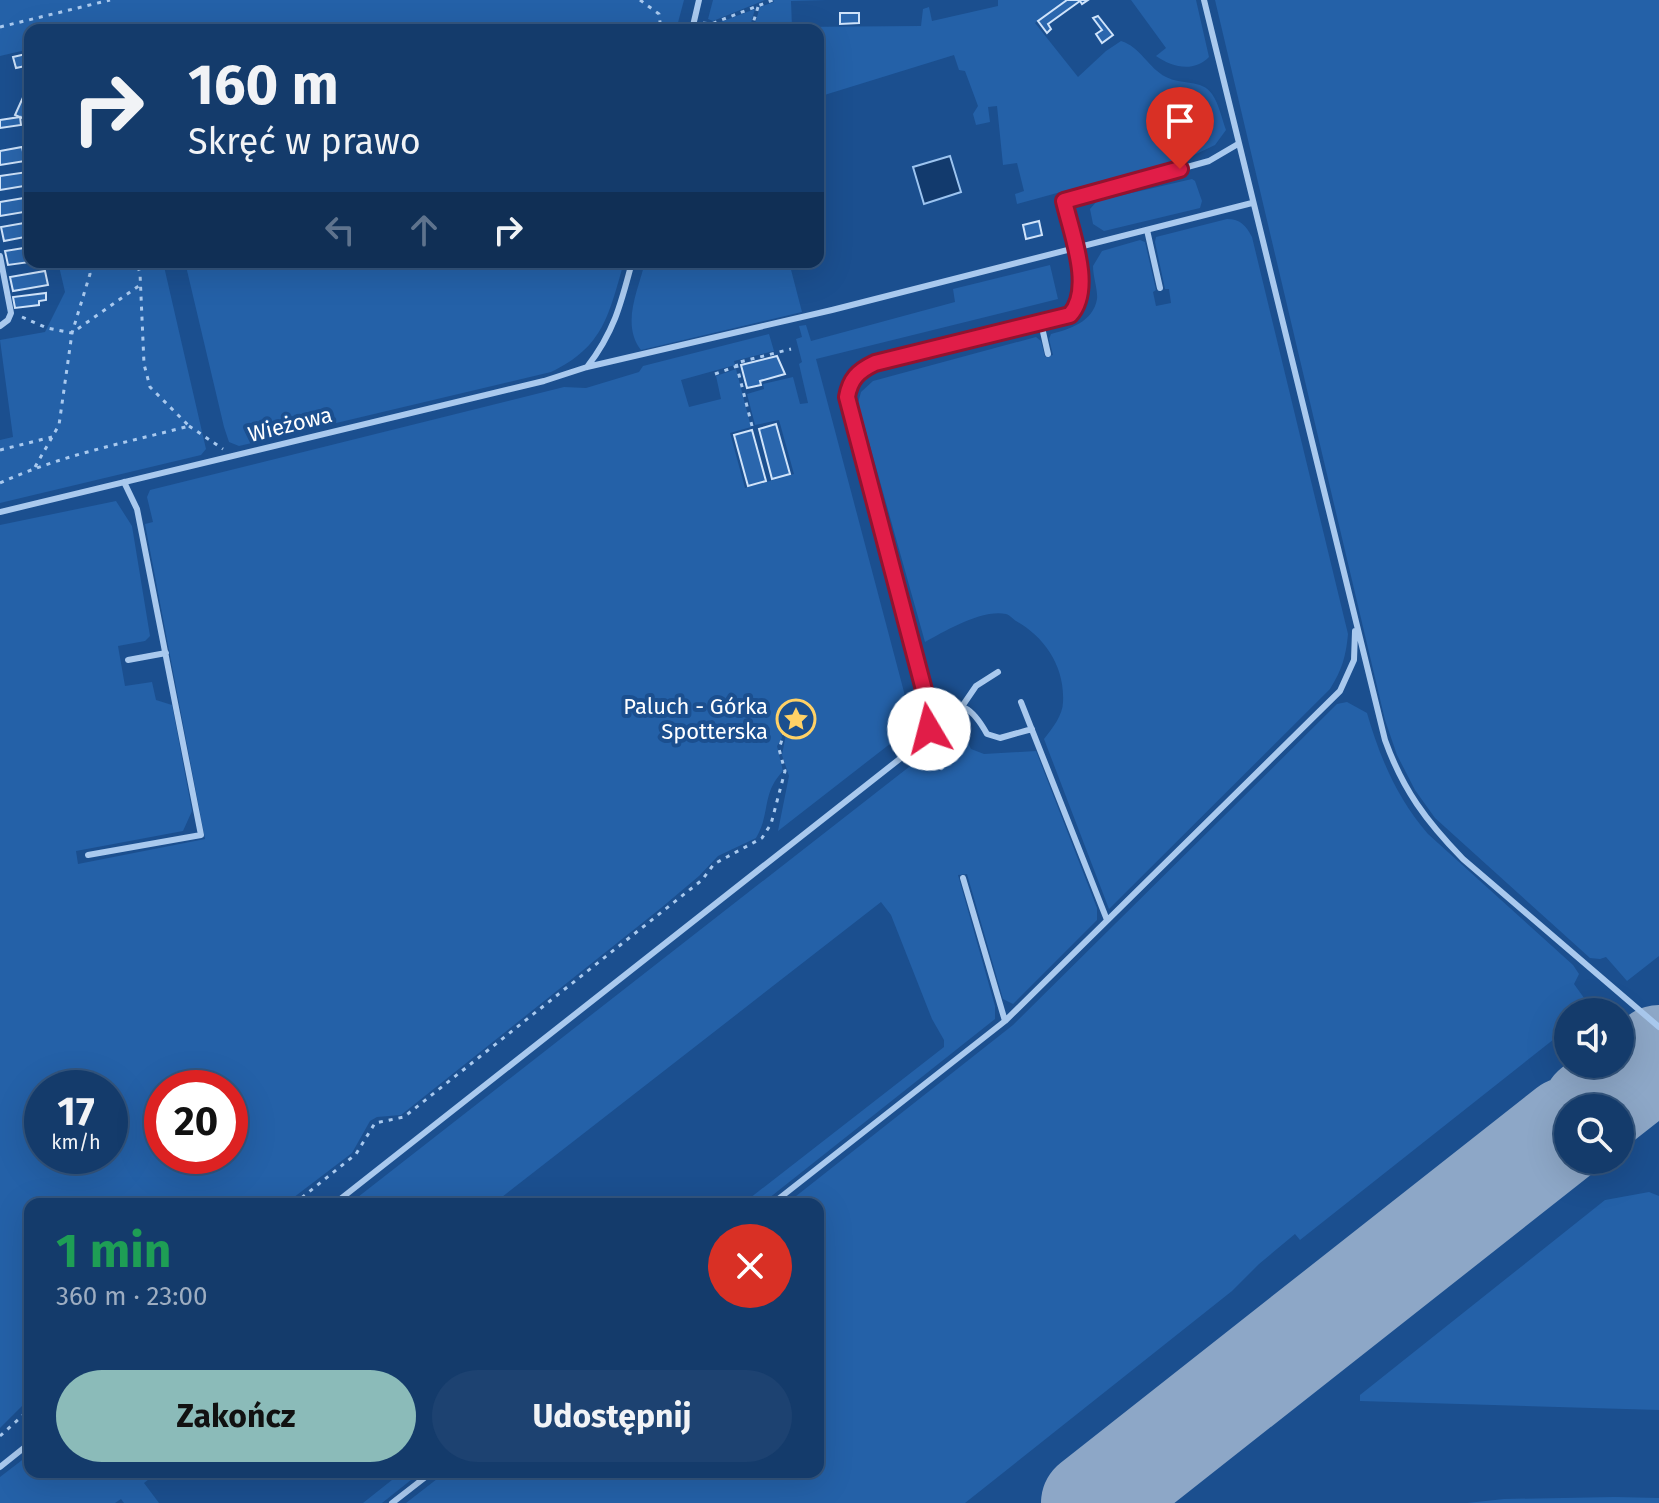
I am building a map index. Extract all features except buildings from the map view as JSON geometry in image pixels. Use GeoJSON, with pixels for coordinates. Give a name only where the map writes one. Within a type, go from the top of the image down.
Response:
{"type":"FeatureCollection","features":[{"type":"Feature","properties":{"kind":"lane"},"geometry":{"type":"LineString","coordinates":[[693,24],[699,0]]}},
{"type":"Feature","properties":{"kind":"lane"},"geometry":{"type":"LineString","coordinates":[[1204,0],[1355,620],[1385,740],[1397,774],[1435,831],[1463,859],[1659,1027]]}},
{"type":"Feature","properties":{"kind":"lane"},"geometry":{"type":"LineString","coordinates":[[342,1198],[919,744],[929,729],[928,705],[847,397],[849,385],[861,369],[875,363],[1070,315],[1076,309],[1083,290],[1064,201],[1209,161],[1238,144]]}},
{"type":"Feature","properties":{"kind":"lane","name":"Wieżowa"},"geometry":{"type":"LineString","coordinates":[[0,512],[544,381],[587,367],[804,317],[1252,203]]}},
{"type":"Feature","properties":{"kind":"lane"},"geometry":{"type":"LineString","coordinates":[[1147,230],[1160,288]]}},
{"type":"Feature","properties":{"kind":"lane"},"geometry":{"type":"LineString","coordinates":[[0,256],[11,313],[0,326]]}},
{"type":"Feature","properties":{"kind":"lane"},"geometry":{"type":"LineString","coordinates":[[587,367],[617,319],[630,268]]}},
{"type":"Feature","properties":{"kind":"lane"},"geometry":{"type":"LineString","coordinates":[[1041,323],[1048,354]]}},
{"type":"Feature","properties":{"kind":"lane"},"geometry":{"type":"LineString","coordinates":[[88,855],[201,835],[137,509],[124,482]]}},
{"type":"Feature","properties":{"kind":"lane"},"geometry":{"type":"LineString","coordinates":[[780,1198],[1005,1021],[1340,691],[1354,660],[1355,620]]}},
{"type":"Feature","properties":{"kind":"lane"},"geometry":{"type":"LineString","coordinates":[[128,660],[166,653]]}},
{"type":"Feature","properties":{"kind":"lane"},"geometry":{"type":"LineString","coordinates":[[963,705],[976,686],[998,672]]}},
{"type":"Feature","properties":{"kind":"lane"},"geometry":{"type":"LineString","coordinates":[[1021,702],[1107,920]]}},
{"type":"Feature","properties":{"kind":"lane"},"geometry":{"type":"LineString","coordinates":[[928,705],[963,705],[976,715],[987,734],[1000,738],[1032,729]]}},
{"type":"Feature","properties":{"kind":"lane"},"geometry":{"type":"LineString","coordinates":[[919,744],[941,767]]}},
{"type":"Feature","properties":{"kind":"lane"},"geometry":{"type":"LineString","coordinates":[[963,878],[1005,1021]]}},
{"type":"Feature","properties":{"kind":"lane"},"geometry":{"type":"LineString","coordinates":[[0,1467],[24,1448]]}},
{"type":"Feature","properties":{"kind":"lane"},"geometry":{"type":"LineString","coordinates":[[392,1503],[424,1478]]}},
{"type":"Feature","properties":{"kind":"path"},"geometry":{"type":"LineString","coordinates":[[640,0],[659,14],[660,24]]}},
{"type":"Feature","properties":{"kind":"path"},"geometry":{"type":"LineString","coordinates":[[703,23],[711,24],[773,0]]}},
{"type":"Feature","properties":{"kind":"path"},"geometry":{"type":"LineString","coordinates":[[0,27],[107,1]]}},
{"type":"Feature","properties":{"kind":"path"},"geometry":{"type":"LineString","coordinates":[[753,24],[759,5]]}},
{"type":"Feature","properties":{"kind":"path"},"geometry":{"type":"LineString","coordinates":[[35,467],[59,425],[72,333],[90,274],[89,268]]}},
{"type":"Feature","properties":{"kind":"path"},"geometry":{"type":"LineString","coordinates":[[137,268],[144,364],[150,387],[189,426],[233,456]]}},
{"type":"Feature","properties":{"kind":"path"},"geometry":{"type":"LineString","coordinates":[[11,313],[47,328],[72,333],[140,285]]}},
{"type":"Feature","properties":{"kind":"path"},"geometry":{"type":"LineString","coordinates":[[752,426],[736,363],[791,349]]}},
{"type":"Feature","properties":{"kind":"path"},"geometry":{"type":"LineString","coordinates":[[715,374],[737,366]]}},
{"type":"Feature","properties":{"kind":"path"},"geometry":{"type":"LineString","coordinates":[[0,483],[35,467],[189,426]]}},
{"type":"Feature","properties":{"kind":"path"},"geometry":{"type":"LineString","coordinates":[[0,450],[52,437]]}},
{"type":"Feature","properties":{"kind":"path"},"geometry":{"type":"LineString","coordinates":[[301,1198],[356,1154],[375,1123],[404,1117],[702,880],[714,864],[762,838],[771,824],[785,775],[779,749],[783,733],[796,719]]}},
{"type":"Feature","properties":{"kind":"path"},"geometry":{"type":"LineString","coordinates":[[0,1436],[24,1414]]}},
{"type":"Feature","properties":{"kind":"shaded area"},"geometry":{"type":"Polygon","coordinates":[[[0,0],[684,0],[678,24],[24,24],[24,50],[0,56],[0,0]]]}},
{"type":"Feature","properties":{"kind":"shaded area"},"geometry":{"type":"Polygon","coordinates":[[[713,0],[765,0],[713,21],[708,19],[713,0]]]}},
{"type":"Feature","properties":{"kind":"shaded area"},"geometry":{"type":"Polygon","coordinates":[[[773,0],[827,0],[791,1],[792,24],[755,24],[760,7],[773,0]]]}},
{"type":"Feature","properties":{"kind":"shaded area"},"geometry":{"type":"Polygon","coordinates":[[[998,0],[1067,0],[1035,23],[1078,77],[1121,41],[1134,48],[1166,77],[1208,89],[1217,102],[1226,130],[1215,145],[1192,156],[1017,204],[1015,194],[1024,191],[1017,163],[1003,165],[997,106],[988,107],[990,122],[976,125],[973,114],[978,106],[965,71],[959,70],[954,55],[824,95],[824,27],[921,26],[923,9],[929,7],[932,21],[998,6],[998,0]]]}},
{"type":"Feature","properties":{"kind":"shaded area"},"geometry":{"type":"Polygon","coordinates":[[[1131,0],[1196,0],[1209,57],[1196,65],[1182,67],[1156,56],[1166,48],[1131,0]]]}},
{"type":"Feature","properties":{"kind":"shaded area"},"geometry":{"type":"Polygon","coordinates":[[[1215,0],[1659,0],[1659,956],[1627,981],[1606,957],[1590,958],[1435,818],[1415,790],[1397,755],[1385,720],[1215,0]]]}},
{"type":"Feature","properties":{"kind":"shaded area"},"geometry":{"type":"Polygon","coordinates":[[[755,9],[751,24],[716,24],[755,9]]]}},
{"type":"Feature","properties":{"kind":"shaded area"},"geometry":{"type":"Polygon","coordinates":[[[950,156],[961,192],[924,204],[913,167],[950,156]]]}},
{"type":"Feature","properties":{"kind":"shaded area"},"geometry":{"type":"Polygon","coordinates":[[[1192,179],[1202,201],[1200,208],[1104,231],[1093,224],[1090,209],[1097,201],[1192,179]]]}},
{"type":"Feature","properties":{"kind":"shaded area"},"geometry":{"type":"Polygon","coordinates":[[[1227,219],[1242,224],[1252,237],[1348,634],[1346,649],[1330,689],[1109,909],[1044,739],[1063,707],[1063,689],[1057,665],[1036,635],[1006,614],[975,618],[925,642],[858,403],[861,392],[873,381],[1036,337],[1041,341],[1045,357],[1053,355],[1049,339],[1051,334],[1080,323],[1095,307],[1097,295],[1093,266],[1102,251],[1140,240],[1145,242],[1156,290],[1153,292],[1156,306],[1171,303],[1169,289],[1165,289],[1156,237],[1227,219]]]}},
{"type":"Feature","properties":{"kind":"shaded area"},"geometry":{"type":"Polygon","coordinates":[[[1050,265],[1058,299],[816,359],[913,726],[778,831],[789,776],[782,755],[786,734],[806,719],[799,713],[793,716],[781,732],[782,738],[777,746],[783,771],[772,788],[756,838],[718,856],[661,908],[401,1115],[377,1117],[370,1121],[352,1153],[293,1198],[24,1198],[24,1404],[0,1428],[0,525],[116,501],[132,526],[150,636],[145,641],[118,646],[125,686],[152,682],[156,700],[172,705],[192,811],[183,831],[76,851],[78,864],[205,839],[145,524],[153,522],[147,497],[150,490],[564,387],[586,388],[639,372],[643,366],[769,334],[774,351],[681,380],[689,407],[721,399],[716,376],[736,369],[751,427],[730,433],[745,488],[794,474],[779,420],[755,425],[747,394],[764,389],[763,384],[793,377],[800,404],[808,403],[796,339],[802,337],[799,326],[806,325],[811,341],[955,302],[953,289],[1050,265]]]}},
{"type":"Feature","properties":{"kind":"shaded area"},"geometry":{"type":"Polygon","coordinates":[[[59,268],[164,268],[206,449],[201,455],[0,503],[0,440],[13,437],[0,340],[45,332],[65,292],[59,268]]]}},
{"type":"Feature","properties":{"kind":"shaded area"},"geometry":{"type":"Polygon","coordinates":[[[186,268],[622,268],[602,327],[583,352],[551,372],[239,446],[229,442],[186,268]]]}},
{"type":"Feature","properties":{"kind":"shaded area"},"geometry":{"type":"Polygon","coordinates":[[[643,268],[791,268],[802,312],[641,350],[632,329],[635,296],[643,268]]]}},
{"type":"Feature","properties":{"kind":"shaded area"},"geometry":{"type":"Polygon","coordinates":[[[1347,702],[1367,713],[1391,777],[1428,834],[1573,965],[1579,974],[1574,984],[1584,998],[1554,998],[1554,1039],[1300,1240],[1295,1234],[1232,1291],[965,1503],[406,1503],[438,1478],[824,1478],[824,1198],[794,1198],[1013,1025],[1337,704],[1347,702]]]}},
{"type":"Feature","properties":{"kind":"shaded area"},"geometry":{"type":"Polygon","coordinates":[[[958,722],[971,749],[984,754],[1036,751],[1097,908],[1097,920],[1013,1004],[1003,999],[967,874],[958,875],[995,1006],[995,1019],[769,1198],[750,1198],[944,1047],[944,1040],[932,1019],[891,915],[881,902],[501,1198],[357,1198],[923,756],[940,771],[945,765],[936,755],[934,746],[940,725],[958,722]]]}},
{"type":"Feature","properties":{"kind":"shaded area"},"geometry":{"type":"Polygon","coordinates":[[[1649,1192],[1659,1196],[1659,1410],[1360,1401],[1360,1395],[1605,1200],[1649,1192]]]}},
{"type":"Feature","properties":{"kind":"shaded area"},"geometry":{"type":"Polygon","coordinates":[[[24,1459],[24,1478],[150,1478],[144,1483],[159,1503],[124,1503],[121,1499],[115,1503],[0,1503],[0,1477],[24,1459]]]}},
{"type":"Feature","properties":{"kind":"shaded area"},"geometry":{"type":"Polygon","coordinates":[[[394,1478],[413,1478],[382,1503],[363,1503],[394,1478]]]}},
{"type":"Feature","properties":{"kind":"shaded area"},"geometry":{"type":"Polygon","coordinates":[[[1659,1498],[1659,1503],[1467,1503],[1504,1499],[1659,1498]]]}},
{"type":"Feature","properties":{"kind":"runway"},"geometry":{"type":"LineString","coordinates":[[1611,1094],[1659,1056]]}},
{"type":"Feature","properties":{"kind":"runway"},"geometry":{"type":"LineString","coordinates":[[1092,1503],[1554,1139]]}},
{"type":"Feature","properties":{"kind":"place","name":"Paluch - Górka Spotterska"},"geometry":{"type":"Point","coordinates":[796,719]}},
{"type":"Feature","properties":{"kind":"route"},"geometry":{"type":"LineString","coordinates":[[929,729],[928,705],[847,397],[849,385],[861,369],[875,363],[1070,315],[1076,309],[1083,290],[1064,201],[1180,169]]}}]}
